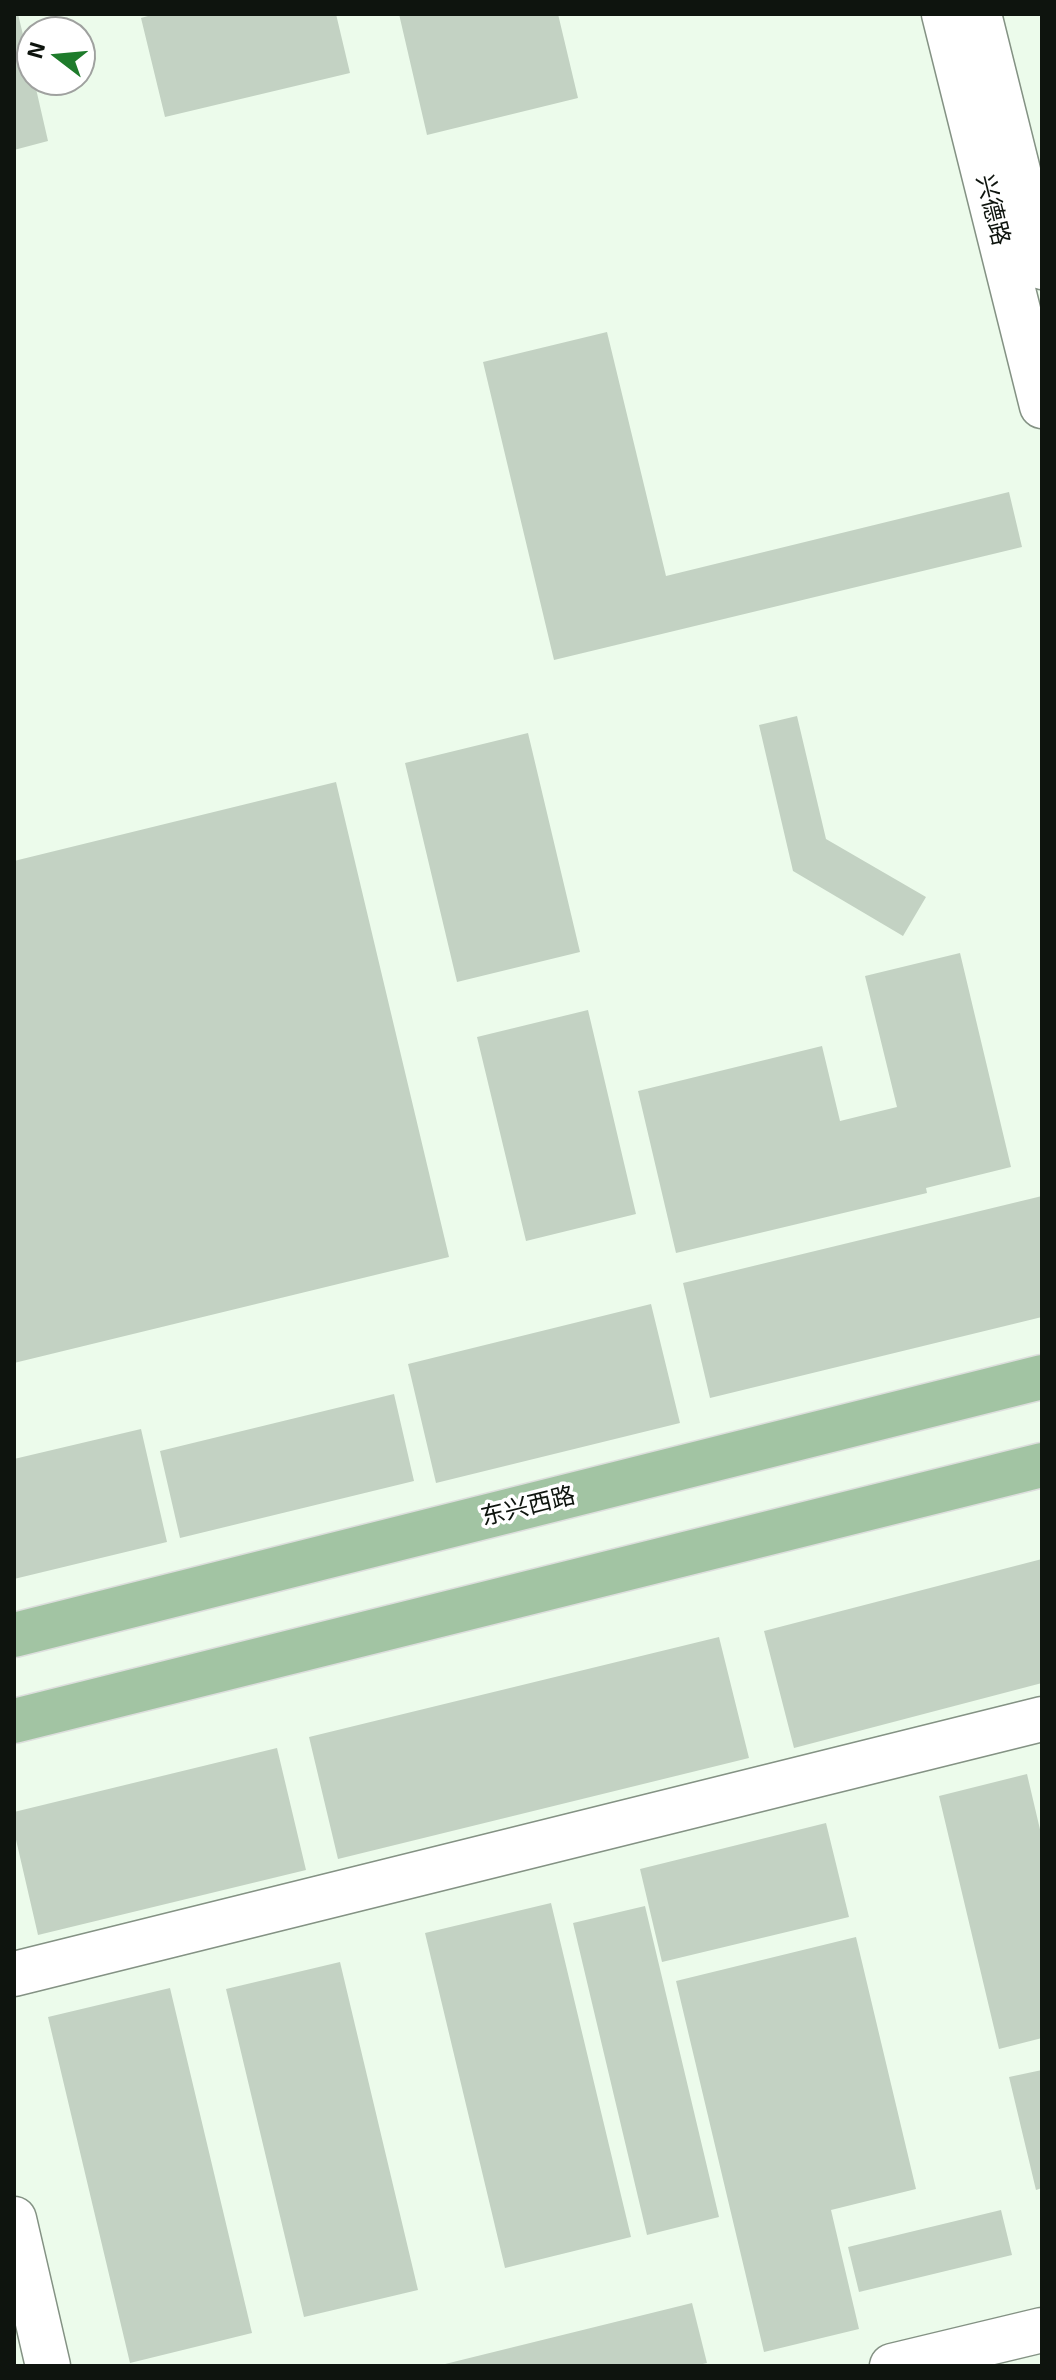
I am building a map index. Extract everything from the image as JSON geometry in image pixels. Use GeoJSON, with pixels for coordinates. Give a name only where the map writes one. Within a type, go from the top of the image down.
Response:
{"type":"FeatureCollection","features":[{"type":"Feature","properties":{"kind":"main road","name":"东兴西路"},"geometry":{"type":"LineString","coordinates":[[14,1635],[1042,1377]]}},
{"type":"Feature","properties":{"kind":"main road"},"geometry":{"type":"LineString","coordinates":[[14,1721],[1042,1465]]}},
{"type":"Feature","properties":{"kind":"street","name":"兴德路"},"geometry":{"type":"LineString","coordinates":[[944,14],[1042,406]]}},
{"type":"Feature","properties":{"kind":"street","name":"兴德路"},"geometry":{"type":"LineString","coordinates":[[979,14],[1042,267]]}},
{"type":"Feature","properties":{"kind":"street"},"geometry":{"type":"LineString","coordinates":[[14,1974],[1042,1719]]}},
{"type":"Feature","properties":{"kind":"street"},"geometry":{"type":"LineString","coordinates":[[14,2219],[48,2366]]}},
{"type":"Feature","properties":{"kind":"street"},"geometry":{"type":"LineString","coordinates":[[892,2366],[1042,2330]]}},
{"type":"Feature","properties":{"kind":"building"},"geometry":{"type":"Polygon","coordinates":[[[14,14],[18,14],[16,96],[38,96],[48,141],[14,150],[14,14]]]}},
{"type":"Feature","properties":{"kind":"building"},"geometry":{"type":"Polygon","coordinates":[[[155,14],[336,14],[350,73],[165,117],[141,18],[155,14]]]}},
{"type":"Feature","properties":{"kind":"building"},"geometry":{"type":"Polygon","coordinates":[[[399,14],[558,14],[578,98],[427,135],[399,14]]]}},
{"type":"Feature","properties":{"kind":"building"},"geometry":{"type":"Polygon","coordinates":[[[607,332],[666,576],[1009,492],[1022,547],[554,660],[483,362],[607,332]]]}},
{"type":"Feature","properties":{"kind":"building"},"geometry":{"type":"Polygon","coordinates":[[[797,716],[826,839],[926,897],[903,936],[793,871],[759,725],[797,716]]]}},
{"type":"Feature","properties":{"kind":"building"},"geometry":{"type":"Polygon","coordinates":[[[528,733],[580,952],[457,982],[405,763],[528,733]]]}},
{"type":"Feature","properties":{"kind":"building"},"geometry":{"type":"Polygon","coordinates":[[[336,782],[449,1257],[14,1363],[14,861],[336,782]]]}},
{"type":"Feature","properties":{"kind":"building"},"geometry":{"type":"Polygon","coordinates":[[[960,953],[1011,1167],[926,1188],[927,1193],[676,1253],[638,1091],[822,1046],[840,1121],[897,1107],[865,976],[960,953]]]}},
{"type":"Feature","properties":{"kind":"building"},"geometry":{"type":"Polygon","coordinates":[[[588,1010],[636,1214],[526,1241],[477,1037],[588,1010]]]}},
{"type":"Feature","properties":{"kind":"building"},"geometry":{"type":"Polygon","coordinates":[[[1042,1196],[1042,1317],[710,1398],[683,1283],[1042,1196]]]}},
{"type":"Feature","properties":{"kind":"building"},"geometry":{"type":"Polygon","coordinates":[[[651,1304],[680,1423],[436,1483],[408,1364],[651,1304]]]}},
{"type":"Feature","properties":{"kind":"building"},"geometry":{"type":"Polygon","coordinates":[[[394,1394],[414,1481],[180,1538],[160,1451],[394,1394]]]}},
{"type":"Feature","properties":{"kind":"building"},"geometry":{"type":"Polygon","coordinates":[[[141,1429],[167,1542],[14,1579],[14,1459],[141,1429]]]}},
{"type":"Feature","properties":{"kind":"building"},"geometry":{"type":"Polygon","coordinates":[[[1042,1559],[1042,1683],[794,1748],[764,1631],[1042,1559]]]}},
{"type":"Feature","properties":{"kind":"building"},"geometry":{"type":"Polygon","coordinates":[[[719,1637],[749,1758],[338,1859],[309,1737],[719,1637]]]}},
{"type":"Feature","properties":{"kind":"building"},"geometry":{"type":"Polygon","coordinates":[[[277,1748],[306,1870],[38,1935],[14,1831],[14,1812],[277,1748]]]}},
{"type":"Feature","properties":{"kind":"building"},"geometry":{"type":"Polygon","coordinates":[[[1027,1774],[1042,1838],[1042,2038],[999,2049],[939,1796],[1027,1774]]]}},
{"type":"Feature","properties":{"kind":"building"},"geometry":{"type":"Polygon","coordinates":[[[826,1823],[849,1917],[662,1962],[640,1869],[826,1823]]]}},
{"type":"Feature","properties":{"kind":"building"},"geometry":{"type":"Polygon","coordinates":[[[551,1903],[631,2237],[505,2268],[425,1933],[551,1903]]]}},
{"type":"Feature","properties":{"kind":"building"},"geometry":{"type":"Polygon","coordinates":[[[645,1906],[719,2217],[647,2235],[573,1923],[645,1906]]]}},
{"type":"Feature","properties":{"kind":"building"},"geometry":{"type":"Polygon","coordinates":[[[856,1937],[916,2189],[831,2210],[859,2329],[764,2352],[676,1981],[856,1937]]]}},
{"type":"Feature","properties":{"kind":"building"},"geometry":{"type":"Polygon","coordinates":[[[340,1962],[418,2290],[304,2317],[226,1989],[340,1962]]]}},
{"type":"Feature","properties":{"kind":"building"},"geometry":{"type":"Polygon","coordinates":[[[170,1988],[252,2333],[130,2363],[48,2017],[170,1988]]]}},
{"type":"Feature","properties":{"kind":"building"},"geometry":{"type":"Polygon","coordinates":[[[1042,2070],[1042,2188],[1036,2190],[1009,2077],[1042,2070]]]}},
{"type":"Feature","properties":{"kind":"building"},"geometry":{"type":"Polygon","coordinates":[[[1001,2210],[1012,2255],[859,2292],[848,2247],[1001,2210]]]}},
{"type":"Feature","properties":{"kind":"building"},"geometry":{"type":"Polygon","coordinates":[[[692,2303],[707,2363],[694,2366],[437,2366],[692,2303]]]}}]}
